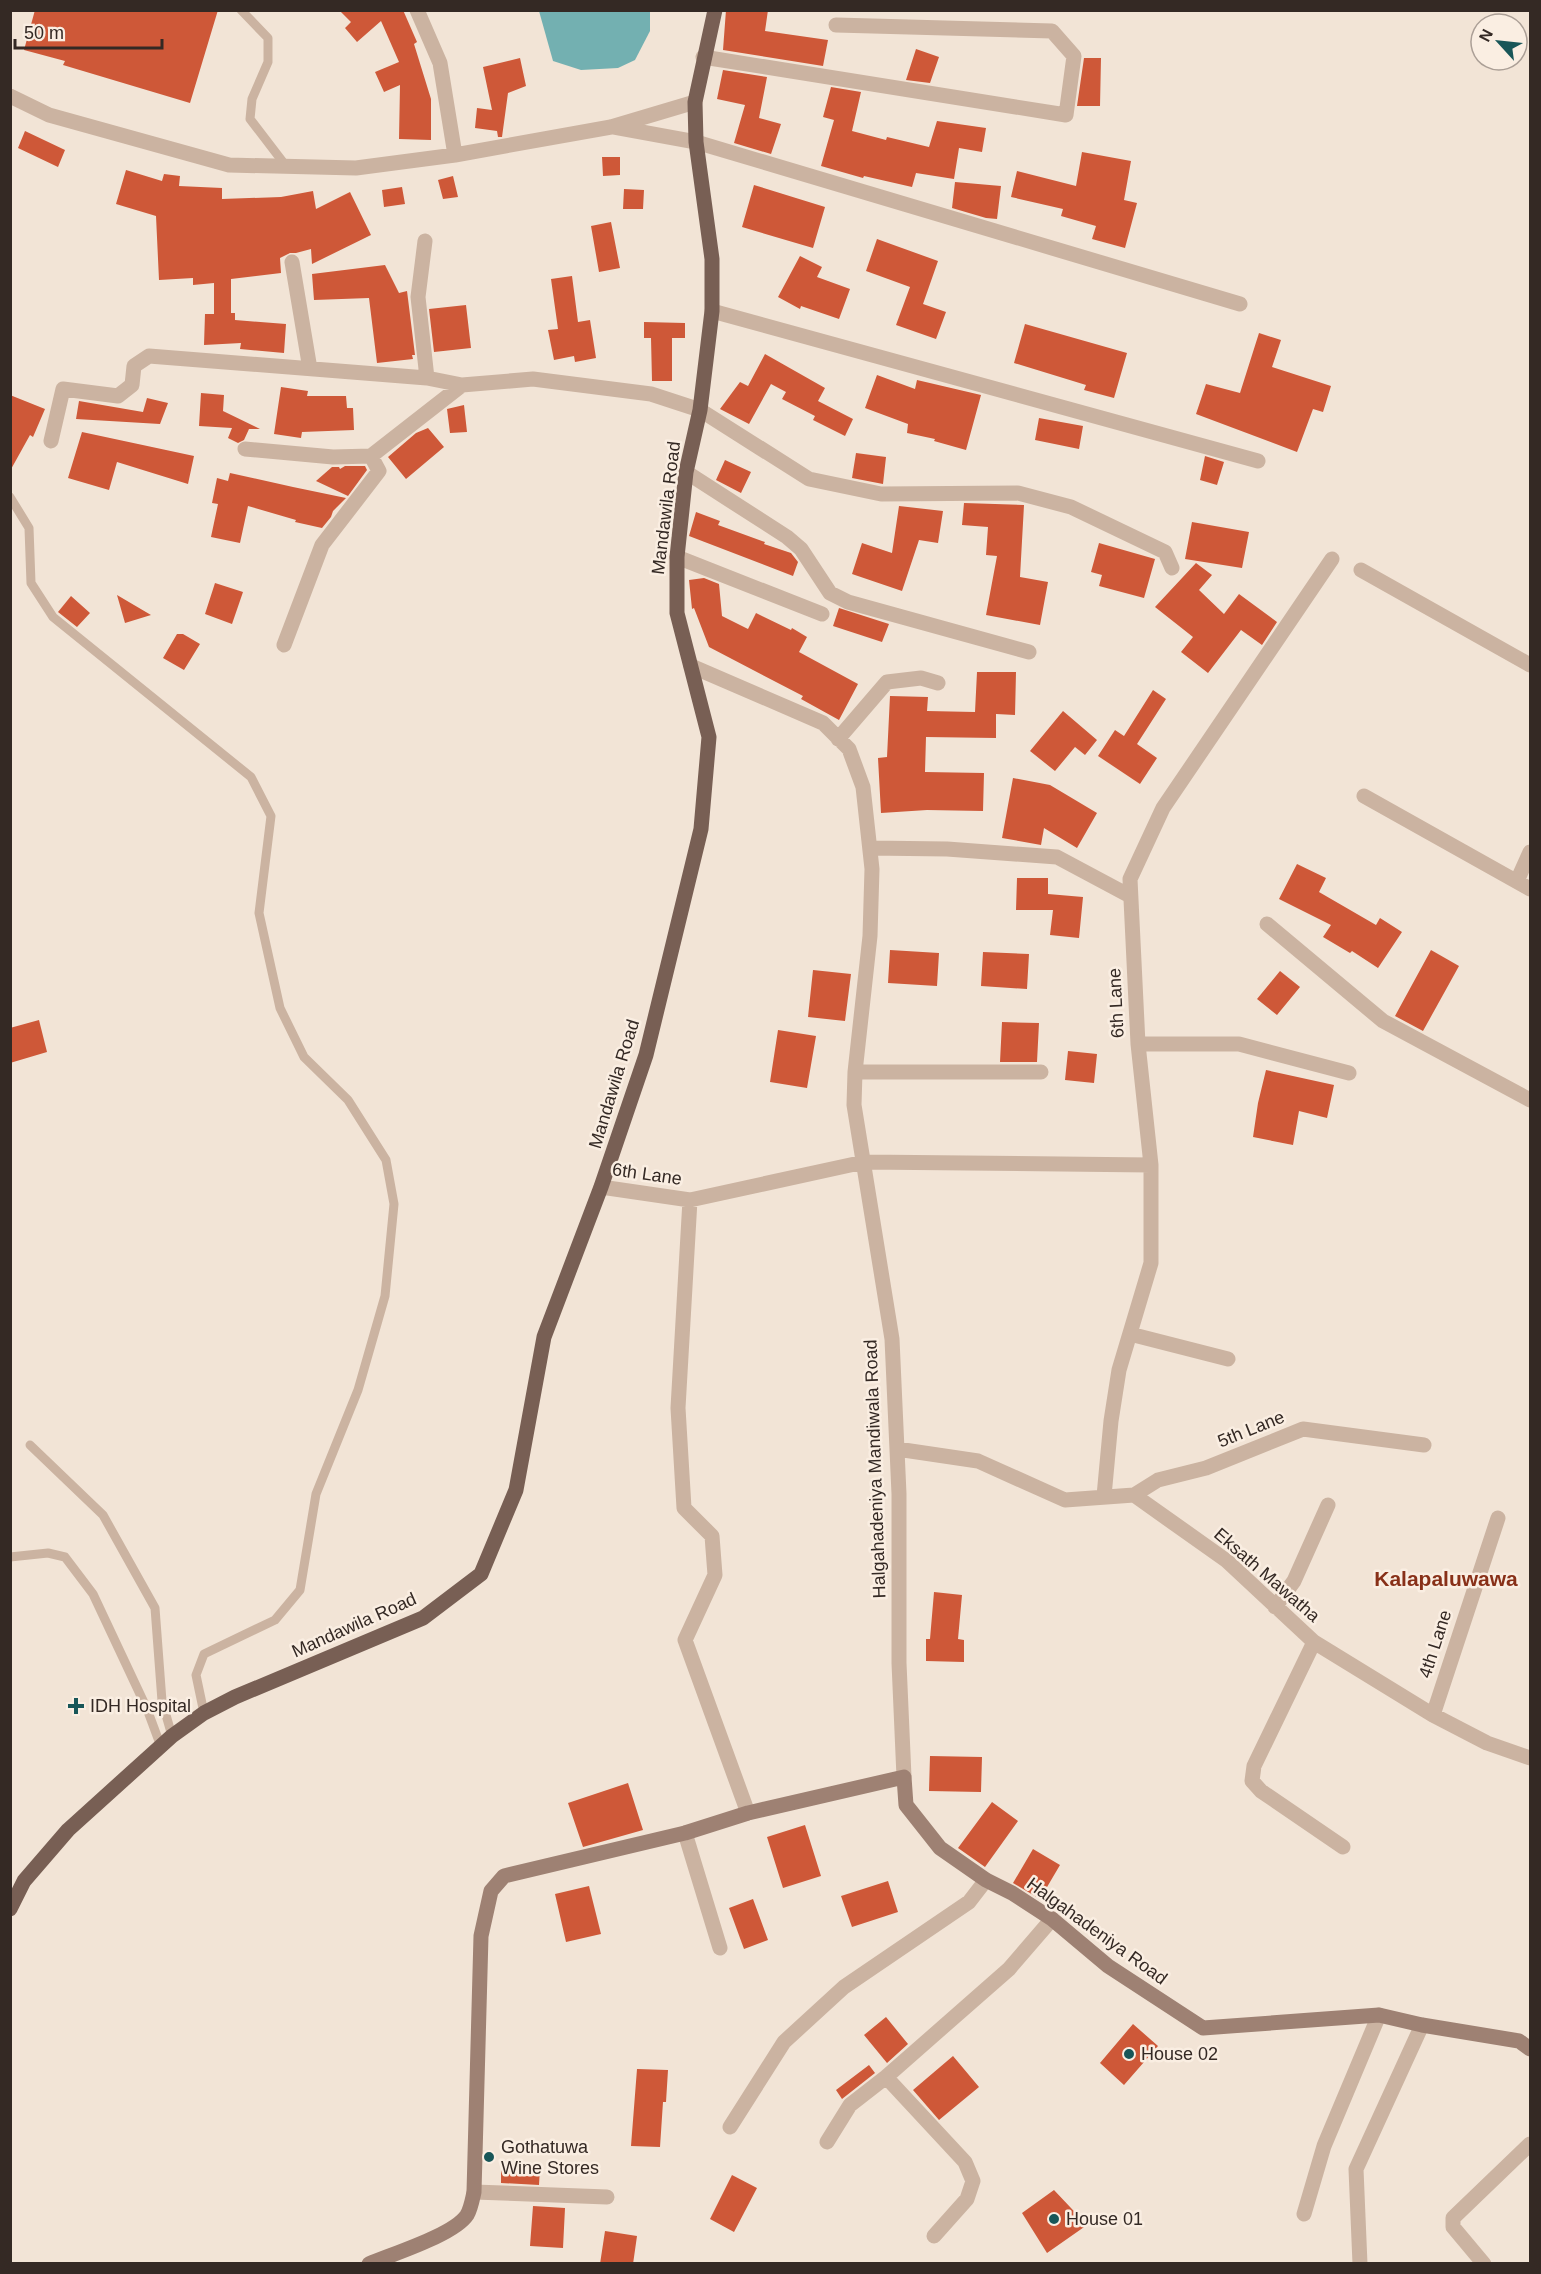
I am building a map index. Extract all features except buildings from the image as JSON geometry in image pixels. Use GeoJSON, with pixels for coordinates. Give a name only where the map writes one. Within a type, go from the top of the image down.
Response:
{"type":"FeatureCollection","features":[{"type":"Feature","properties":{"kind":"main road","name":"Mandawila Road"},"geometry":{"type":"LineString","coordinates":[[10,1908],[24,1881],[68,1830],[166,1740],[204,1713],[235,1697],[423,1618],[481,1574],[516,1490],[544,1337],[601,1187],[646,1055],[701,829],[710,737],[677,613],[677,557],[686,472],[700,410],[712,311],[712,259],[696,142],[694,102],[715,10]]}},
{"type":"Feature","properties":{"kind":"street"},"geometry":{"type":"LineString","coordinates":[[417,10],[440,63],[455,155]]}},
{"type":"Feature","properties":{"kind":"street"},"geometry":{"type":"LineString","coordinates":[[704,57],[1066,115],[1074,56],[1052,31],[836,26]]}},
{"type":"Feature","properties":{"kind":"street"},"geometry":{"type":"LineString","coordinates":[[10,96],[49,115],[228,165],[356,168],[455,155],[611,127],[694,102]]}},
{"type":"Feature","properties":{"kind":"street"},"geometry":{"type":"LineString","coordinates":[[611,127],[696,142],[1240,304]]}},
{"type":"Feature","properties":{"kind":"street"},"geometry":{"type":"LineString","coordinates":[[425,241],[418,297],[427,378]]}},
{"type":"Feature","properties":{"kind":"street"},"geometry":{"type":"LineString","coordinates":[[292,262],[310,369]]}},
{"type":"Feature","properties":{"kind":"street"},"geometry":{"type":"LineString","coordinates":[[712,311],[1258,461]]}},
{"type":"Feature","properties":{"kind":"street"},"geometry":{"type":"LineString","coordinates":[[51,441],[63,389],[118,396],[132,384],[134,366],[149,356],[427,378],[462,385],[533,379],[651,394],[700,410],[809,479],[881,494],[1018,493],[1071,507],[1155,545],[1165,552],[1172,568]]}},
{"type":"Feature","properties":{"kind":"street"},"geometry":{"type":"LineString","coordinates":[[245,449],[333,458],[371,456],[462,385]]}},
{"type":"Feature","properties":{"kind":"street"},"geometry":{"type":"LineString","coordinates":[[284,645],[322,545],[378,471],[371,456]]}},
{"type":"Feature","properties":{"kind":"street"},"geometry":{"type":"LineString","coordinates":[[686,472],[787,537],[801,549],[830,593],[848,602],[1029,651]]}},
{"type":"Feature","properties":{"kind":"street"},"geometry":{"type":"LineString","coordinates":[[677,557],[822,614]]}},
{"type":"Feature","properties":{"kind":"street","name":"6th Lane"},"geometry":{"type":"LineString","coordinates":[[1104,1496],[1119,1370],[1151,1263],[1151,1165],[1138,1044],[1130,879],[1163,808],[1332,559]]}},
{"type":"Feature","properties":{"kind":"street"},"geometry":{"type":"LineString","coordinates":[[1361,570],[1530,664]]}},
{"type":"Feature","properties":{"kind":"street","name":"Halgahadeniya Mandiwala Road"},"geometry":{"type":"LineString","coordinates":[[691,666],[823,723],[849,749],[863,787],[872,869],[870,936],[855,1072],[854,1105],[892,1339],[900,1516],[899,1662],[904,1777]]}},
{"type":"Feature","properties":{"kind":"street"},"geometry":{"type":"LineString","coordinates":[[838,739],[887,682],[921,678],[938,683]]}},
{"type":"Feature","properties":{"kind":"street"},"geometry":{"type":"LineString","coordinates":[[1364,796],[1530,889]]}},
{"type":"Feature","properties":{"kind":"street"},"geometry":{"type":"LineString","coordinates":[[870,848],[947,849],[1057,857],[1130,896]]}},
{"type":"Feature","properties":{"kind":"street"},"geometry":{"type":"LineString","coordinates":[[1517,881],[1530,852]]}},
{"type":"Feature","properties":{"kind":"street"},"geometry":{"type":"LineString","coordinates":[[1267,924],[1383,1021],[1530,1100]]}},
{"type":"Feature","properties":{"kind":"street"},"geometry":{"type":"LineString","coordinates":[[1138,1044],[1239,1044],[1349,1072]]}},
{"type":"Feature","properties":{"kind":"street"},"geometry":{"type":"LineString","coordinates":[[855,1072],[1041,1072]]}},
{"type":"Feature","properties":{"kind":"street","name":"6th Lane"},"geometry":{"type":"LineString","coordinates":[[601,1187],[690,1200],[864,1162],[1151,1165]]}},
{"type":"Feature","properties":{"kind":"street"},"geometry":{"type":"LineString","coordinates":[[690,1200],[678,1408],[684,1508],[712,1536],[715,1575],[686,1640],[748,1813]]}},
{"type":"Feature","properties":{"kind":"street"},"geometry":{"type":"LineString","coordinates":[[1130,1334],[1228,1359]]}},
{"type":"Feature","properties":{"kind":"street","name":"5th Lane"},"geometry":{"type":"LineString","coordinates":[[1134,1495],[1158,1480],[1206,1468],[1303,1428],[1424,1445]]}},
{"type":"Feature","properties":{"kind":"street"},"geometry":{"type":"LineString","coordinates":[[897,1449],[978,1461],[1065,1500],[1134,1495]]}},
{"type":"Feature","properties":{"kind":"street","name":"Eksath Mawatha"},"geometry":{"type":"LineString","coordinates":[[1134,1495],[1227,1561],[1314,1642],[1432,1715],[1487,1743],[1530,1758]]}},
{"type":"Feature","properties":{"kind":"street"},"geometry":{"type":"LineString","coordinates":[[1275,1607],[1294,1581],[1328,1505]]}},
{"type":"Feature","properties":{"kind":"street","name":"4th Lane"},"geometry":{"type":"LineString","coordinates":[[1432,1715],[1498,1518]]}},
{"type":"Feature","properties":{"kind":"street"},"geometry":{"type":"LineString","coordinates":[[1314,1642],[1254,1766],[1252,1781],[1261,1791],[1343,1847]]}},
{"type":"Feature","properties":{"kind":"street"},"geometry":{"type":"LineString","coordinates":[[378,2262],[451,2230],[466,2217],[472,2206],[481,1936],[491,1891],[504,1876],[685,1833],[748,1813],[904,1777]]}},
{"type":"Feature","properties":{"kind":"street","name":"Halgahadeniya Road"},"geometry":{"type":"LineString","coordinates":[[904,1777],[906,1805],[940,1848],[987,1880],[1052,1918],[1108,1966],[1203,2028],[1379,2015],[1422,2025],[1519,2041],[1530,2049]]}},
{"type":"Feature","properties":{"kind":"street"},"geometry":{"type":"LineString","coordinates":[[685,1833],[720,1948]]}},
{"type":"Feature","properties":{"kind":"street"},"geometry":{"type":"LineString","coordinates":[[730,2127],[783,2042],[844,1987],[969,1902],[987,1880]]}},
{"type":"Feature","properties":{"kind":"street"},"geometry":{"type":"LineString","coordinates":[[827,2142],[850,2105],[886,2077],[1009,1969],[1052,1918]]}},
{"type":"Feature","properties":{"kind":"street"},"geometry":{"type":"LineString","coordinates":[[1304,2214],[1324,2146],[1379,2015]]}},
{"type":"Feature","properties":{"kind":"street"},"geometry":{"type":"LineString","coordinates":[[1360,2264],[1356,2169],[1422,2025]]}},
{"type":"Feature","properties":{"kind":"street"},"geometry":{"type":"LineString","coordinates":[[886,2077],[965,2162],[973,2181],[967,2199],[934,2236]]}},
{"type":"Feature","properties":{"kind":"street"},"geometry":{"type":"LineString","coordinates":[[1484,2264],[1454,2227],[1453,2218],[1530,2144]]}},
{"type":"Feature","properties":{"kind":"street"},"geometry":{"type":"LineString","coordinates":[[474,2192],[607,2197]]}},
{"type":"Feature","properties":{"kind":"lane"},"geometry":{"type":"LineString","coordinates":[[241,10],[268,38],[268,62],[252,99],[250,119],[286,166]]}},
{"type":"Feature","properties":{"kind":"lane"},"geometry":{"type":"LineString","coordinates":[[10,497],[29,528],[31,583],[53,617],[250,777],[271,816],[259,913],[280,1008],[304,1058],[348,1100],[386,1160],[394,1204],[385,1296],[358,1390],[316,1494],[300,1590],[275,1620],[204,1654],[196,1675],[204,1713]]}},
{"type":"Feature","properties":{"kind":"lane"},"geometry":{"type":"LineString","coordinates":[[30,1445],[103,1515],[155,1608],[166,1740]]}},
{"type":"Feature","properties":{"kind":"lane"},"geometry":{"type":"LineString","coordinates":[[10,1557],[48,1553],[65,1557],[93,1594],[147,1709],[166,1740]]}},
{"type":"Feature","properties":{"kind":"water"},"geometry":{"type":"Polygon","coordinates":[[[539,11],[650,11],[650,31],[635,60],[618,68],[581,70],[553,61],[539,11]]]}},
{"type":"Feature","properties":{"kind":"place","name":"IDH Hospital"},"geometry":{"type":"Point","coordinates":[76,1706]}},
{"type":"Feature","properties":{"kind":"place","name":"House 02"},"geometry":{"type":"Point","coordinates":[1129,2054]}},
{"type":"Feature","properties":{"kind":"place","name":"Gothatuwa Wine Stores"},"geometry":{"type":"Point","coordinates":[489,2157]}},
{"type":"Feature","properties":{"kind":"place","name":"House 01"},"geometry":{"type":"Point","coordinates":[1054,2219]}},
{"type":"Feature","properties":{"kind":"district","name":"Kalapaluwawa"},"geometry":{"type":"Point","coordinates":[1446,1579]}}]}
